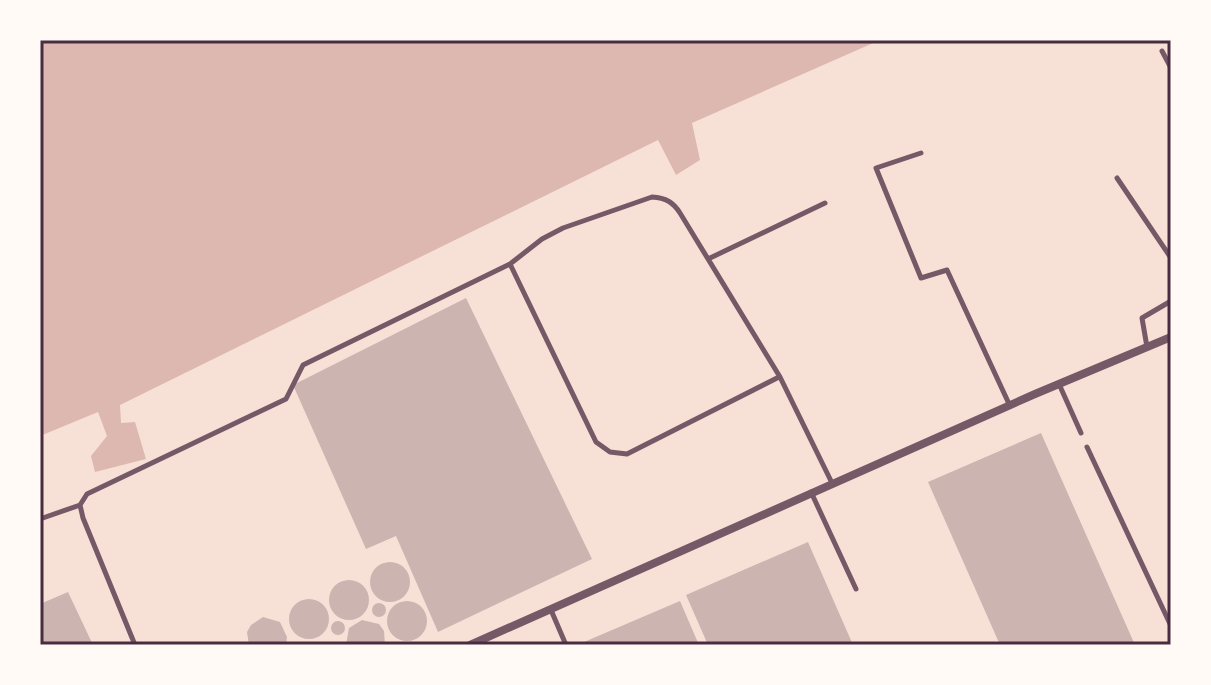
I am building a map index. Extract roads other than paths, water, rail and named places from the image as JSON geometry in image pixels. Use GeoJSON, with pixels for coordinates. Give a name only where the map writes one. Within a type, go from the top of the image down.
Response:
{"type":"FeatureCollection","features":[{"type":"Feature","properties":{"kind":"street"},"geometry":{"type":"LineString","coordinates":[[470,645],[811,492],[1171,337]]}},
{"type":"Feature","properties":{"kind":"lane"},"geometry":{"type":"LineString","coordinates":[[1162,51],[1171,68]]}},
{"type":"Feature","properties":{"kind":"lane"},"geometry":{"type":"LineString","coordinates":[[921,153],[876,168],[921,278],[947,270],[1010,406]]}},
{"type":"Feature","properties":{"kind":"lane"},"geometry":{"type":"LineString","coordinates":[[1117,178],[1171,258]]}},
{"type":"Feature","properties":{"kind":"lane"},"geometry":{"type":"LineString","coordinates":[[40,519],[80,505],[87,494],[286,399],[303,365],[510,264],[542,239],[563,228],[652,197],[664,198],[674,204],[780,377],[832,483]]}},
{"type":"Feature","properties":{"kind":"lane"},"geometry":{"type":"LineString","coordinates":[[708,259],[825,203]]}},
{"type":"Feature","properties":{"kind":"lane"},"geometry":{"type":"LineString","coordinates":[[510,264],[596,442],[610,452],[627,454],[780,377]]}},
{"type":"Feature","properties":{"kind":"lane"},"geometry":{"type":"LineString","coordinates":[[1147,347],[1142,318],[1171,301]]}},
{"type":"Feature","properties":{"kind":"lane"},"geometry":{"type":"LineString","coordinates":[[1059,384],[1081,433]]}},
{"type":"Feature","properties":{"kind":"lane"},"geometry":{"type":"LineString","coordinates":[[1087,447],[1171,626]]}},
{"type":"Feature","properties":{"kind":"lane"},"geometry":{"type":"LineString","coordinates":[[811,492],[856,589]]}},
{"type":"Feature","properties":{"kind":"lane"},"geometry":{"type":"LineString","coordinates":[[80,505],[135,645]]}},
{"type":"Feature","properties":{"kind":"lane"},"geometry":{"type":"LineString","coordinates":[[551,610],[566,645]]}}]}
